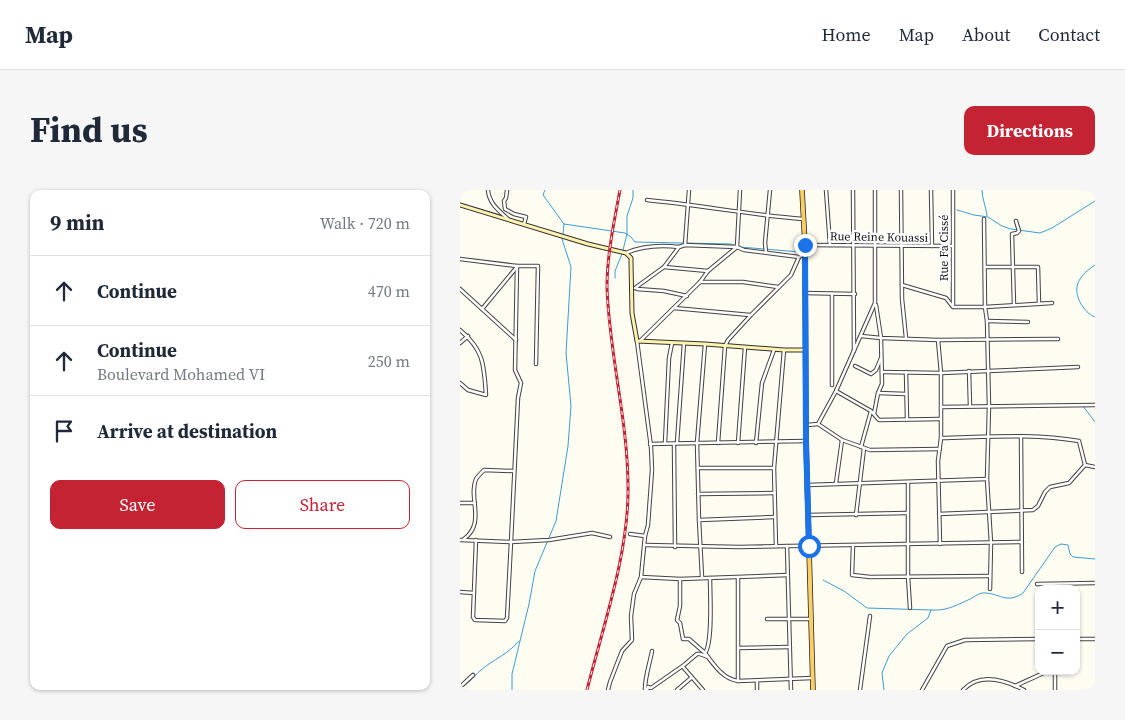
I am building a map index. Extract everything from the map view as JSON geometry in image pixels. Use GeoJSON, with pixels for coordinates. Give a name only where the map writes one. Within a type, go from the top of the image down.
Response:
{"type":"FeatureCollection","features":[{"type":"Feature","properties":{"kind":"main road"},"geometry":{"type":"LineString","coordinates":[[802,190],[805,245],[804,350],[813,690]]}},
{"type":"Feature","properties":{"kind":"street"},"geometry":{"type":"LineString","coordinates":[[488,190],[488,196],[494,207],[508,219]]}},
{"type":"Feature","properties":{"kind":"street"},"geometry":{"type":"LineString","coordinates":[[507,190],[504,201],[505,208],[514,214],[526,217],[524,224]]}},
{"type":"Feature","properties":{"kind":"street"},"geometry":{"type":"LineString","coordinates":[[685,245],[689,190]]}},
{"type":"Feature","properties":{"kind":"street"},"geometry":{"type":"LineString","coordinates":[[638,341],[687,296],[708,271],[737,246],[740,190]]}},
{"type":"Feature","properties":{"kind":"street"},"geometry":{"type":"LineString","coordinates":[[766,252],[765,243],[770,190]]}},
{"type":"Feature","properties":{"kind":"street"},"geometry":{"type":"LineString","coordinates":[[826,190],[830,245]]}},
{"type":"Feature","properties":{"kind":"street"},"geometry":{"type":"LineString","coordinates":[[853,190],[854,352]]}},
{"type":"Feature","properties":{"kind":"street"},"geometry":{"type":"LineString","coordinates":[[874,414],[878,393],[882,384],[880,338],[875,304],[875,190]]}},
{"type":"Feature","properties":{"kind":"street"},"geometry":{"type":"LineString","coordinates":[[901,190],[902,299],[906,339]]}},
{"type":"Feature","properties":{"kind":"street"},"geometry":{"type":"LineString","coordinates":[[931,190],[932,246]]}},
{"type":"Feature","properties":{"kind":"street","name":"Rue Fa Cissé"},"geometry":{"type":"LineString","coordinates":[[953,190],[953,306]]}},
{"type":"Feature","properties":{"kind":"street"},"geometry":{"type":"LineString","coordinates":[[647,200],[803,219]]}},
{"type":"Feature","properties":{"kind":"street"},"geometry":{"type":"LineString","coordinates":[[460,205],[588,244],[626,253],[630,258],[633,289],[632,313],[638,341],[650,444],[651,495],[641,577],[634,594],[631,616],[632,640],[622,651],[608,690]]}},
{"type":"Feature","properties":{"kind":"street"},"geometry":{"type":"LineString","coordinates":[[984,219],[989,406],[987,479],[990,589]]}},
{"type":"Feature","properties":{"kind":"street"},"geometry":{"type":"LineString","coordinates":[[1014,305],[1012,234],[1018,233],[1019,230],[1016,221]]}},
{"type":"Feature","properties":{"kind":"street"},"geometry":{"type":"LineString","coordinates":[[626,253],[636,248],[679,247],[685,245],[737,246],[744,250],[799,257],[805,254]]}},
{"type":"Feature","properties":{"kind":"street","name":"Rue Reine Kouassi"},"geometry":{"type":"LineString","coordinates":[[805,245],[953,246]]}},
{"type":"Feature","properties":{"kind":"street"},"geometry":{"type":"LineString","coordinates":[[633,289],[664,268],[679,247]]}},
{"type":"Feature","properties":{"kind":"street"},"geometry":{"type":"LineString","coordinates":[[718,443],[725,346],[750,315],[791,275],[799,257]]}},
{"type":"Feature","properties":{"kind":"street"},"geometry":{"type":"LineString","coordinates":[[460,259],[517,266],[538,266],[536,364]]}},
{"type":"Feature","properties":{"kind":"street"},"geometry":{"type":"LineString","coordinates":[[482,310],[517,266]]}},
{"type":"Feature","properties":{"kind":"street"},"geometry":{"type":"LineString","coordinates":[[476,540],[473,617],[475,620],[506,621],[518,398],[521,383],[515,370],[517,266]]}},
{"type":"Feature","properties":{"kind":"street"},"geometry":{"type":"LineString","coordinates":[[985,267],[1038,267],[1039,304]]}},
{"type":"Feature","properties":{"kind":"street"},"geometry":{"type":"LineString","coordinates":[[664,268],[708,271]]}},
{"type":"Feature","properties":{"kind":"street"},"geometry":{"type":"LineString","coordinates":[[700,282],[743,282],[778,287]]}},
{"type":"Feature","properties":{"kind":"street"},"geometry":{"type":"LineString","coordinates":[[902,285],[946,298],[953,306],[985,307],[1052,303]]}},
{"type":"Feature","properties":{"kind":"street"},"geometry":{"type":"LineString","coordinates":[[460,289],[516,340]]}},
{"type":"Feature","properties":{"kind":"street"},"geometry":{"type":"LineString","coordinates":[[633,289],[664,291],[687,296]]}},
{"type":"Feature","properties":{"kind":"street"},"geometry":{"type":"LineString","coordinates":[[805,293],[854,294]]}},
{"type":"Feature","properties":{"kind":"street"},"geometry":{"type":"LineString","coordinates":[[832,294],[832,385]]}},
{"type":"Feature","properties":{"kind":"street"},"geometry":{"type":"LineString","coordinates":[[818,424],[836,391],[875,304]]}},
{"type":"Feature","properties":{"kind":"street"},"geometry":{"type":"LineString","coordinates":[[674,308],[750,315]]}},
{"type":"Feature","properties":{"kind":"street"},"geometry":{"type":"LineString","coordinates":[[987,322],[1028,322]]}},
{"type":"Feature","properties":{"kind":"street"},"geometry":{"type":"LineString","coordinates":[[460,330],[468,336],[480,352],[486,395],[468,390],[460,383]]}},
{"type":"Feature","properties":{"kind":"street"},"geometry":{"type":"LineString","coordinates":[[460,343],[468,336]]}},
{"type":"Feature","properties":{"kind":"street"},"geometry":{"type":"LineString","coordinates":[[861,336],[938,340],[1058,339]]}},
{"type":"Feature","properties":{"kind":"street"},"geometry":{"type":"LineString","coordinates":[[938,340],[941,373],[941,438],[938,460],[940,544]]}},
{"type":"Feature","properties":{"kind":"street"},"geometry":{"type":"LineString","coordinates":[[638,341],[774,350],[804,350]]}},
{"type":"Feature","properties":{"kind":"street"},"geometry":{"type":"LineString","coordinates":[[665,444],[669,358],[672,343]]}},
{"type":"Feature","properties":{"kind":"street"},"geometry":{"type":"LineString","coordinates":[[675,547],[676,444],[684,343]]}},
{"type":"Feature","properties":{"kind":"street"},"geometry":{"type":"LineString","coordinates":[[702,577],[698,520],[697,443],[705,344]]}},
{"type":"Feature","properties":{"kind":"street"},"geometry":{"type":"LineString","coordinates":[[738,443],[744,347]]}},
{"type":"Feature","properties":{"kind":"street"},"geometry":{"type":"LineString","coordinates":[[756,443],[762,383],[774,350]]}},
{"type":"Feature","properties":{"kind":"street"},"geometry":{"type":"LineString","coordinates":[[776,546],[774,468],[784,350]]}},
{"type":"Feature","properties":{"kind":"street"},"geometry":{"type":"LineString","coordinates":[[855,366],[872,374],[876,370],[881,358]]}},
{"type":"Feature","properties":{"kind":"street"},"geometry":{"type":"LineString","coordinates":[[882,372],[941,373],[1078,367]]}},
{"type":"Feature","properties":{"kind":"street"},"geometry":{"type":"LineString","coordinates":[[970,371],[970,406]]}},
{"type":"Feature","properties":{"kind":"street"},"geometry":{"type":"LineString","coordinates":[[906,372],[907,419]]}},
{"type":"Feature","properties":{"kind":"street"},"geometry":{"type":"LineString","coordinates":[[836,391],[874,414],[879,420],[941,419]]}},
{"type":"Feature","properties":{"kind":"street"},"geometry":{"type":"LineString","coordinates":[[878,393],[906,394]]}},
{"type":"Feature","properties":{"kind":"street"},"geometry":{"type":"LineString","coordinates":[[941,407],[1095,405]]}},
{"type":"Feature","properties":{"kind":"street"},"geometry":{"type":"LineString","coordinates":[[856,515],[862,448],[871,412]]}},
{"type":"Feature","properties":{"kind":"street"},"geometry":{"type":"LineString","coordinates":[[806,425],[818,424],[842,440],[870,450],[940,449]]}},
{"type":"Feature","properties":{"kind":"street"},"geometry":{"type":"LineString","coordinates":[[1021,437],[1022,572]]}},
{"type":"Feature","properties":{"kind":"street"},"geometry":{"type":"LineString","coordinates":[[941,438],[1021,437],[1079,441],[1085,465]]}},
{"type":"Feature","properties":{"kind":"street"},"geometry":{"type":"LineString","coordinates":[[836,483],[842,440]]}},
{"type":"Feature","properties":{"kind":"street"},"geometry":{"type":"LineString","coordinates":[[650,444],[806,441]]}},
{"type":"Feature","properties":{"kind":"street"},"geometry":{"type":"LineString","coordinates":[[1085,465],[1095,466]]}},
{"type":"Feature","properties":{"kind":"street"},"geometry":{"type":"LineString","coordinates":[[939,514],[1033,510],[1038,506],[1045,492],[1050,487],[1069,483],[1085,465]]}},
{"type":"Feature","properties":{"kind":"street"},"geometry":{"type":"LineString","coordinates":[[698,468],[774,468]]}},
{"type":"Feature","properties":{"kind":"street"},"geometry":{"type":"LineString","coordinates":[[461,540],[473,531],[476,480],[484,470],[514,471]]}},
{"type":"Feature","properties":{"kind":"street"},"geometry":{"type":"LineString","coordinates":[[808,485],[987,479]]}},
{"type":"Feature","properties":{"kind":"street"},"geometry":{"type":"LineString","coordinates":[[908,483],[910,608]]}},
{"type":"Feature","properties":{"kind":"street"},"geometry":{"type":"LineString","coordinates":[[698,494],[775,493]]}},
{"type":"Feature","properties":{"kind":"street"},"geometry":{"type":"LineString","coordinates":[[460,503],[475,503]]}},
{"type":"Feature","properties":{"kind":"street"},"geometry":{"type":"LineString","coordinates":[[809,515],[907,513]]}},
{"type":"Feature","properties":{"kind":"street"},"geometry":{"type":"LineString","coordinates":[[698,520],[775,517]]}},
{"type":"Feature","properties":{"kind":"street"},"geometry":{"type":"LineString","coordinates":[[461,540],[511,542],[549,540],[592,533],[610,537]]}},
{"type":"Feature","properties":{"kind":"street"},"geometry":{"type":"LineString","coordinates":[[630,534],[645,536]]}},
{"type":"Feature","properties":{"kind":"street"},"geometry":{"type":"LineString","coordinates":[[645,545],[700,547],[1022,542]]}},
{"type":"Feature","properties":{"kind":"street"},"geometry":{"type":"LineString","coordinates":[[853,545],[852,575],[870,578],[990,576]]}},
{"type":"Feature","properties":{"kind":"street"},"geometry":{"type":"LineString","coordinates":[[787,546],[790,690]]}},
{"type":"Feature","properties":{"kind":"street"},"geometry":{"type":"LineString","coordinates":[[641,577],[680,579],[788,575]]}},
{"type":"Feature","properties":{"kind":"street"},"geometry":{"type":"LineString","coordinates":[[705,653],[710,638],[710,578]]}},
{"type":"Feature","properties":{"kind":"street"},"geometry":{"type":"LineString","coordinates":[[738,578],[738,681]]}},
{"type":"Feature","properties":{"kind":"street"},"geometry":{"type":"LineString","coordinates":[[680,579],[680,606],[677,620],[680,623],[683,639],[689,639],[729,679],[757,681],[812,678]]}},
{"type":"Feature","properties":{"kind":"street"},"geometry":{"type":"LineString","coordinates":[[1037,584],[1095,582]]}},
{"type":"Feature","properties":{"kind":"street"},"geometry":{"type":"LineString","coordinates":[[460,592],[474,593]]}},
{"type":"Feature","properties":{"kind":"street"},"geometry":{"type":"LineString","coordinates":[[860,690],[870,616]]}},
{"type":"Feature","properties":{"kind":"street"},"geometry":{"type":"LineString","coordinates":[[767,619],[812,619]]}},
{"type":"Feature","properties":{"kind":"street"},"geometry":{"type":"LineString","coordinates":[[923,690],[947,646],[965,640],[1035,639]]}},
{"type":"Feature","properties":{"kind":"street"},"geometry":{"type":"LineString","coordinates":[[1080,639],[1095,639]]}},
{"type":"Feature","properties":{"kind":"street"},"geometry":{"type":"LineString","coordinates":[[738,648],[790,647]]}},
{"type":"Feature","properties":{"kind":"street"},"geometry":{"type":"LineString","coordinates":[[652,650],[645,683],[646,690],[648,687],[652,688],[698,654],[708,657]]}},
{"type":"Feature","properties":{"kind":"street"},"geometry":{"type":"LineString","coordinates":[[682,666],[703,690]]}},
{"type":"Feature","properties":{"kind":"street"},"geometry":{"type":"LineString","coordinates":[[460,687],[473,675]]}},
{"type":"Feature","properties":{"kind":"street"},"geometry":{"type":"LineString","coordinates":[[1016,686],[1039,675]]}},
{"type":"Feature","properties":{"kind":"street"},"geometry":{"type":"LineString","coordinates":[[1055,675],[1055,690]]}},
{"type":"Feature","properties":{"kind":"street"},"geometry":{"type":"LineString","coordinates":[[677,690],[691,678]]}},
{"type":"Feature","properties":{"kind":"street"},"geometry":{"type":"LineString","coordinates":[[963,690],[977,681],[993,678],[1024,690]]}},
{"type":"Feature","properties":{"kind":"street"},"geometry":{"type":"LineString","coordinates":[[757,681],[757,690]]}},
{"type":"Feature","properties":{"kind":"waterway"},"geometry":{"type":"LineString","coordinates":[[545,190],[543,195],[564,224],[563,234]]}},
{"type":"Feature","properties":{"kind":"waterway"},"geometry":{"type":"LineString","coordinates":[[615,278],[615,271],[627,234],[627,216],[633,198],[633,190]]}},
{"type":"Feature","properties":{"kind":"waterway"},"geometry":{"type":"LineString","coordinates":[[982,190],[987,216]]}},
{"type":"Feature","properties":{"kind":"waterway"},"geometry":{"type":"LineString","coordinates":[[957,210],[988,217],[1002,226],[1011,229],[1040,233],[1052,228],[1095,201]]}},
{"type":"Feature","properties":{"kind":"waterway"},"geometry":{"type":"LineString","coordinates":[[564,224],[625,233],[635,242],[731,244],[736,246]]}},
{"type":"Feature","properties":{"kind":"waterway"},"geometry":{"type":"LineString","coordinates":[[512,690],[512,674],[535,571],[556,521],[568,446],[571,406],[566,353],[571,267],[562,239]]}},
{"type":"Feature","properties":{"kind":"waterway"},"geometry":{"type":"LineString","coordinates":[[740,247],[800,252]]}},
{"type":"Feature","properties":{"kind":"waterway"},"geometry":{"type":"LineString","coordinates":[[1095,265],[1081,277],[1077,286],[1078,298],[1082,306],[1095,317]]}},
{"type":"Feature","properties":{"kind":"waterway"},"geometry":{"type":"LineString","coordinates":[[1083,406],[1095,422]]}},
{"type":"Feature","properties":{"kind":"waterway"},"geometry":{"type":"LineString","coordinates":[[884,690],[882,673],[889,656],[907,634],[928,618],[931,610],[950,608],[982,593],[1007,598],[1023,593],[1055,547],[1061,544],[1068,545],[1070,554],[1073,557],[1095,559]]}},
{"type":"Feature","properties":{"kind":"waterway"},"geometry":{"type":"LineString","coordinates":[[823,580],[844,591],[867,608],[931,610]]}},
{"type":"Feature","properties":{"kind":"waterway"},"geometry":{"type":"LineString","coordinates":[[460,688],[519,641]]}},
{"type":"Feature","properties":{"kind":"railway"},"geometry":{"type":"LineString","coordinates":[[587,690],[620,563],[627,512],[628,487],[625,437],[611,337],[607,287],[613,226],[620,190]]}},
{"type":"Feature","properties":{"kind":"route"},"geometry":{"type":"LineString","coordinates":[[805,245],[804,350],[809,546]]}}]}
